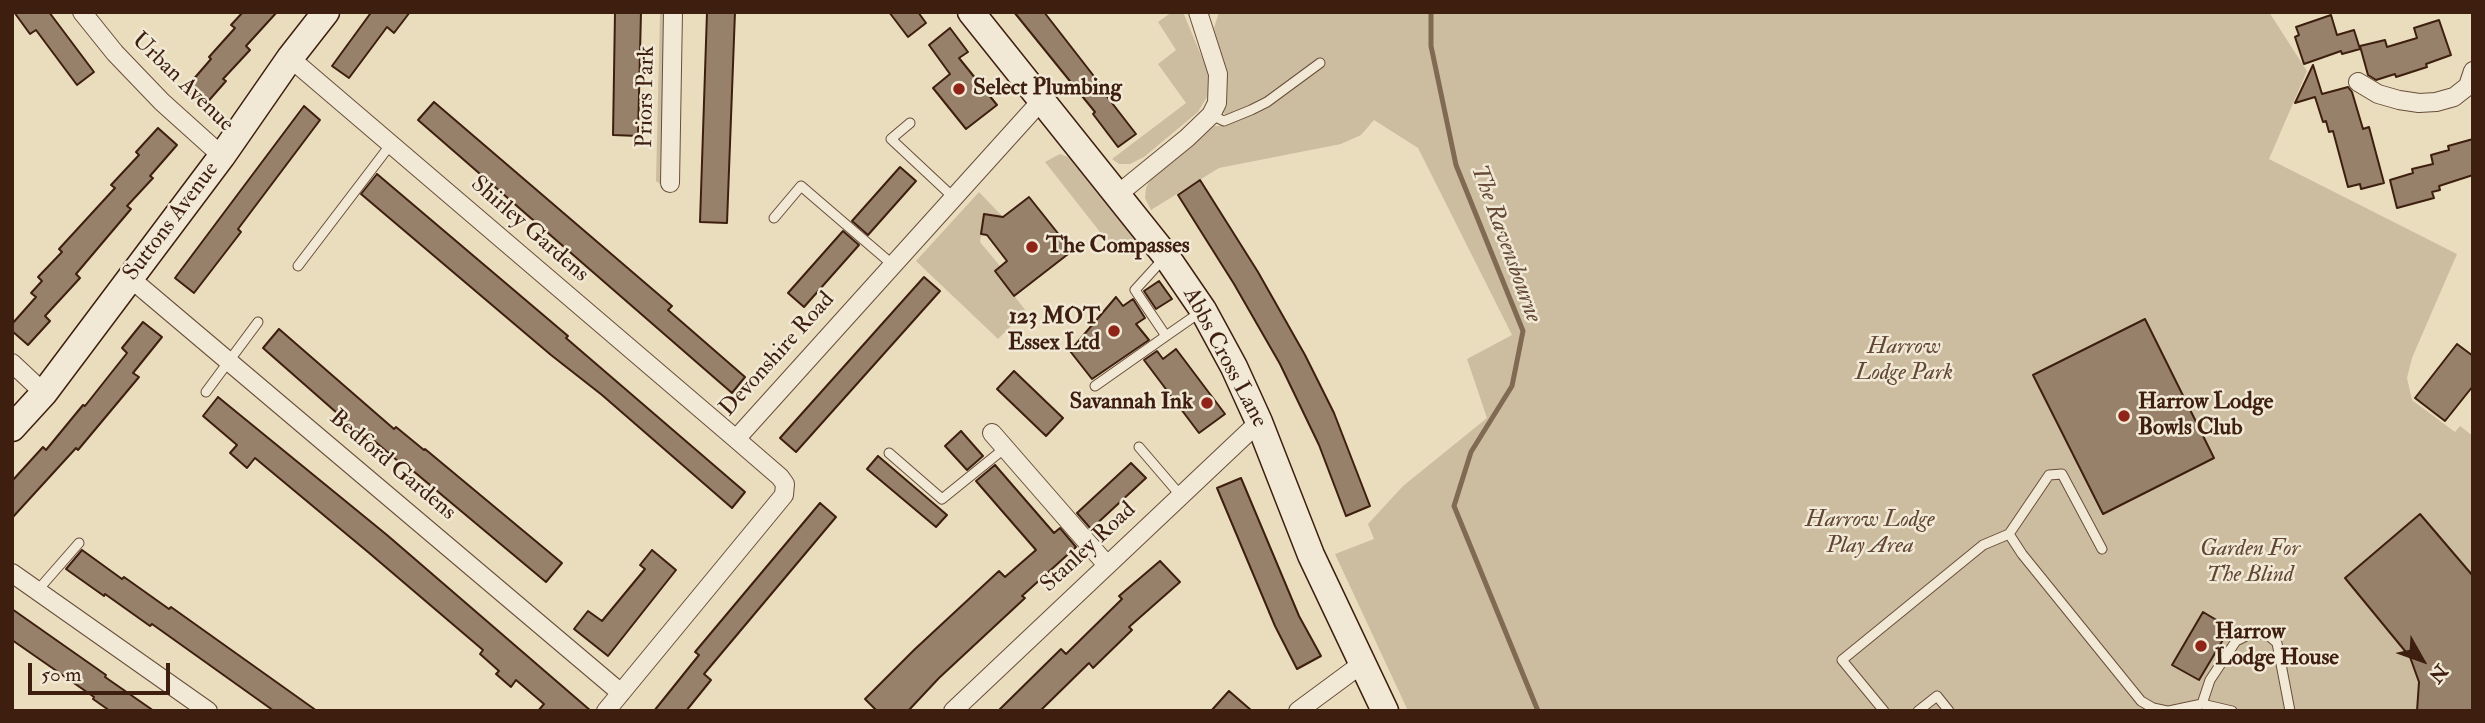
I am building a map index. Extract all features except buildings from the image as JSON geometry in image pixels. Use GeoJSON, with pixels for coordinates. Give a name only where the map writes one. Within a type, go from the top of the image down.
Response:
{"type":"FeatureCollection","features":[{"type":"Feature","properties":{"kind":"street","name":"Urban Avenue"},"geometry":{"type":"LineString","coordinates":[[82,12],[115,53],[152,92],[222,156]]}},
{"type":"Feature","properties":{"kind":"street","name":"Suttons Avenue"},"geometry":{"type":"LineString","coordinates":[[12,429],[44,393],[326,12]]}},
{"type":"Feature","properties":{"kind":"street","name":"Priors Park"},"geometry":{"type":"LineString","coordinates":[[670,183],[673,12]]}},
{"type":"Feature","properties":{"kind":"street","name":"Abbs Cross Lane"},"geometry":{"type":"LineString","coordinates":[[971,12],[1166,256],[1203,310],[1234,367],[1259,422],[1311,555],[1385,711]]}},
{"type":"Feature","properties":{"kind":"street"},"geometry":{"type":"LineString","coordinates":[[1117,195],[1187,138],[1211,115],[1217,103],[1218,75],[1198,12]]}},
{"type":"Feature","properties":{"kind":"street","name":"Shirley Gardens"},"geometry":{"type":"LineString","coordinates":[[290,58],[736,439]]}},
{"type":"Feature","properties":{"kind":"street"},"geometry":{"type":"LineString","coordinates":[[2358,82],[2378,94],[2399,100],[2436,102],[2454,97],[2468,86],[2473,71]]}},
{"type":"Feature","properties":{"kind":"street","name":"Devonshire Road"},"geometry":{"type":"LineString","coordinates":[[606,711],[784,495],[785,484],[779,477],[736,439],[1041,101]]}},
{"type":"Feature","properties":{"kind":"street","name":"Bedford Gardens"},"geometry":{"type":"LineString","coordinates":[[130,278],[621,693]]}},
{"type":"Feature","properties":{"kind":"street"},"geometry":{"type":"LineString","coordinates":[[12,363],[44,393]]}},
{"type":"Feature","properties":{"kind":"street","name":"Stanley Road"},"geometry":{"type":"LineString","coordinates":[[953,711],[1259,422]]}},
{"type":"Feature","properties":{"kind":"street"},"geometry":{"type":"LineString","coordinates":[[992,433],[1107,565]]}},
{"type":"Feature","properties":{"kind":"street"},"geometry":{"type":"LineString","coordinates":[[14,577],[208,711]]}},
{"type":"Feature","properties":{"kind":"street"},"geometry":{"type":"LineString","coordinates":[[1297,711],[1363,663]]}},
{"type":"Feature","properties":{"kind":"lane"},"geometry":{"type":"LineString","coordinates":[[1211,115],[1224,121],[1251,110],[1267,102],[1320,63]]}},
{"type":"Feature","properties":{"kind":"lane"},"geometry":{"type":"LineString","coordinates":[[910,123],[891,139],[953,197]]}},
{"type":"Feature","properties":{"kind":"lane"},"geometry":{"type":"LineString","coordinates":[[298,266],[391,144]]}},
{"type":"Feature","properties":{"kind":"lane"},"geometry":{"type":"LineString","coordinates":[[774,218],[801,186],[893,265]]}},
{"type":"Feature","properties":{"kind":"lane"},"geometry":{"type":"LineString","coordinates":[[1166,256],[1135,290],[1166,336]]}},
{"type":"Feature","properties":{"kind":"lane"},"geometry":{"type":"LineString","coordinates":[[1095,386],[1203,310]]}},
{"type":"Feature","properties":{"kind":"lane"},"geometry":{"type":"LineString","coordinates":[[206,391],[258,322]]}},
{"type":"Feature","properties":{"kind":"lane"},"geometry":{"type":"LineString","coordinates":[[1139,447],[1181,496]]}},
{"type":"Feature","properties":{"kind":"lane"},"geometry":{"type":"LineString","coordinates":[[889,453],[942,499],[1005,448]]}},
{"type":"Feature","properties":{"kind":"lane"},"geometry":{"type":"LineString","coordinates":[[1884,711],[1842,660],[1983,545],[2009,534],[2049,475],[2062,474],[2102,550]]}},
{"type":"Feature","properties":{"kind":"lane"},"geometry":{"type":"LineString","coordinates":[[2009,534],[2022,554],[2141,701],[2153,708],[2168,711],[2202,705],[2232,711]]}},
{"type":"Feature","properties":{"kind":"lane"},"geometry":{"type":"LineString","coordinates":[[37,591],[79,543]]}},
{"type":"Feature","properties":{"kind":"lane"},"geometry":{"type":"LineString","coordinates":[[2202,705],[2210,680],[2236,641],[2252,633],[2268,635],[2277,643],[2290,711]]}},
{"type":"Feature","properties":{"kind":"lane"},"geometry":{"type":"LineString","coordinates":[[1918,711],[1937,696],[1949,711]]}},
{"type":"Feature","properties":{"kind":"green space"},"geometry":{"type":"Polygon","coordinates":[[[660,12],[665,12],[660,184],[656,181],[660,12]]]}},
{"type":"Feature","properties":{"kind":"green space"},"geometry":{"type":"Polygon","coordinates":[[[1172,12],[1183,12],[1208,72],[1210,85],[1207,97],[1198,112],[1144,157],[1130,164],[1119,164],[1112,159],[1186,103],[1158,64],[1176,50],[1158,22],[1172,12]]]}},
{"type":"Feature","properties":{"kind":"green space","name":"Harrow Lodge Park"},"geometry":{"type":"Polygon","coordinates":[[[1219,12],[2269,12],[2307,71],[2269,159],[2457,254],[2412,358],[2407,378],[2412,400],[2455,432],[2460,426],[2473,436],[2473,711],[1408,711],[1335,554],[1374,539],[1368,524],[1403,486],[1487,418],[1467,359],[1512,335],[1418,148],[1374,120],[1361,135],[1341,144],[1219,168],[1151,210],[1145,198],[1151,177],[1214,126],[1219,126],[1226,115],[1222,112],[1227,95],[1227,79],[1214,28],[1219,12]]]}},
{"type":"Feature","properties":{"kind":"green space"},"geometry":{"type":"Polygon","coordinates":[[[1060,154],[1071,158],[1138,242],[1119,250],[1111,246],[1045,162],[1060,154]]]}},
{"type":"Feature","properties":{"kind":"green space"},"geometry":{"type":"Polygon","coordinates":[[[979,192],[1003,217],[984,214],[980,242],[1000,266],[995,271],[1026,311],[998,339],[916,261],[979,192]]]}},
{"type":"Feature","properties":{"kind":"waterway","name":"The Ravensbourne"},"geometry":{"type":"LineString","coordinates":[[1431,12],[1431,46],[1456,165],[1523,331],[1512,386],[1471,452],[1454,506],[1538,711]]}},
{"type":"Feature","properties":{"kind":"place","name":"Select Plumbing"},"geometry":{"type":"Point","coordinates":[959,89]}},
{"type":"Feature","properties":{"kind":"place","name":"The Compasses"},"geometry":{"type":"Point","coordinates":[1032,247]}},
{"type":"Feature","properties":{"kind":"place","name":"123 MOT Essex Ltd"},"geometry":{"type":"Point","coordinates":[1114,331]}},
{"type":"Feature","properties":{"kind":"place","name":"Savannah Ink"},"geometry":{"type":"Point","coordinates":[1207,403]}},
{"type":"Feature","properties":{"kind":"place","name":"Harrow Lodge Bowls Club"},"geometry":{"type":"Point","coordinates":[2124,416]}},
{"type":"Feature","properties":{"kind":"place","name":"Harrow Lodge House"},"geometry":{"type":"Point","coordinates":[2201,646]}},
{"type":"Feature","properties":{"kind":"park label","name":"Harrow Lodge Play Area"},"geometry":{"type":"Point","coordinates":[1870,534]}},
{"type":"Feature","properties":{"kind":"park label","name":"Garden For The Blind"},"geometry":{"type":"Point","coordinates":[2250,563]}}]}
